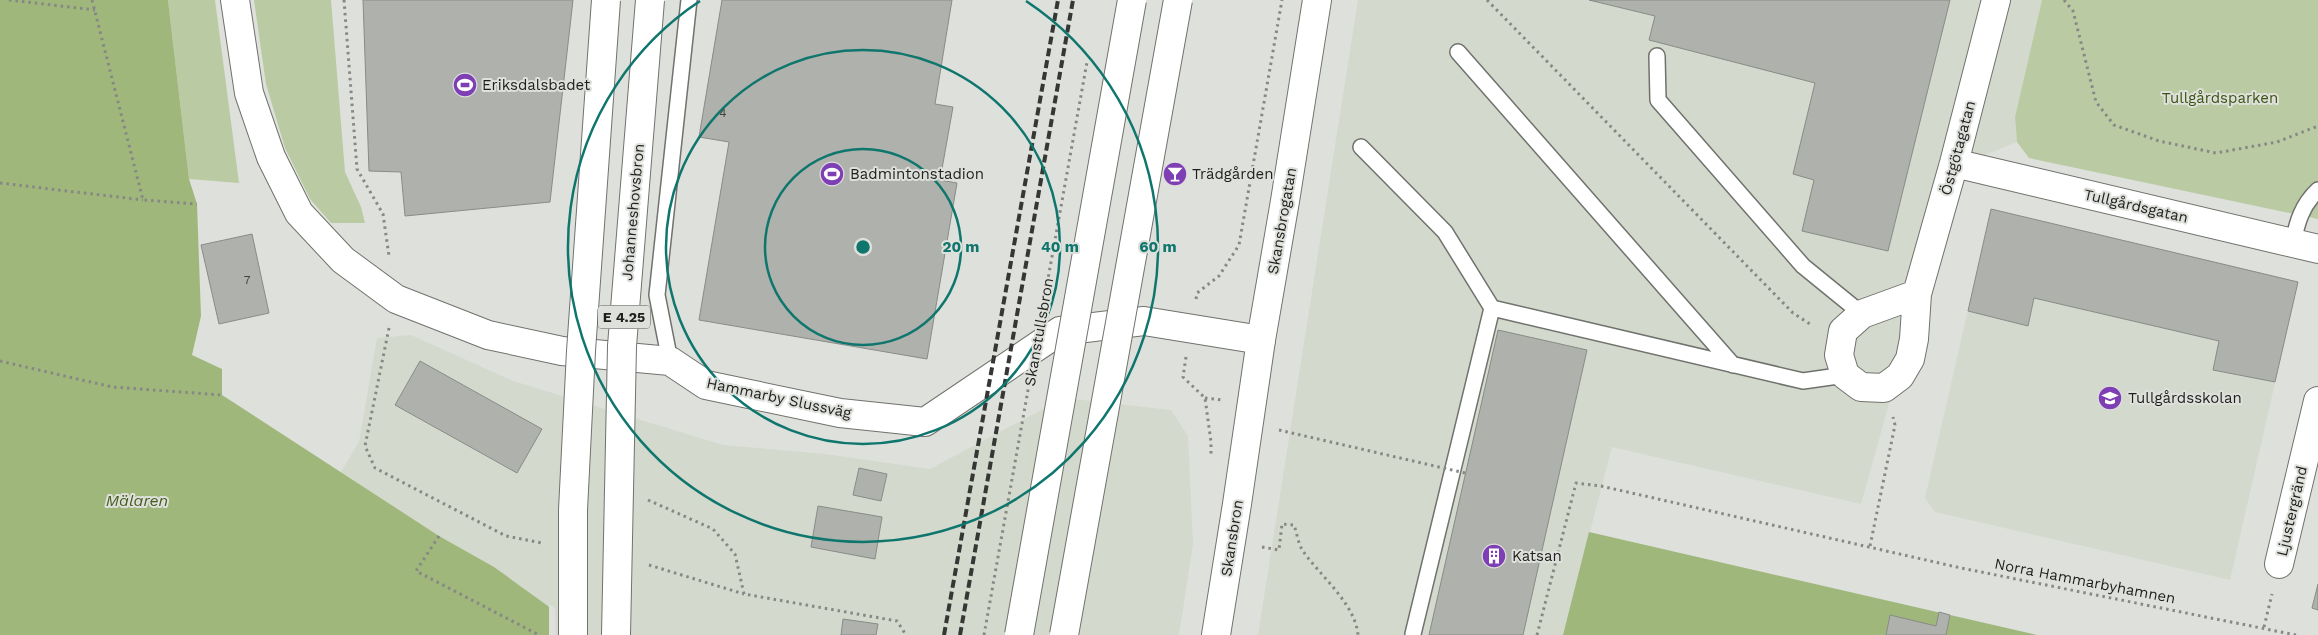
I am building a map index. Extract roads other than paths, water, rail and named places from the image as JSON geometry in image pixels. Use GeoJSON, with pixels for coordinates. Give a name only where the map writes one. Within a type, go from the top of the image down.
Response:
{"type":"FeatureCollection","features":[{"type":"Feature","properties":{"kind":"main road","name":"Hammarby Slussväg"},"geometry":{"type":"LineString","coordinates":[[235,0],[249,94],[271,157],[299,213],[343,260],[396,299],[488,335],[562,351],[670,361],[706,385],[840,413],[925,422],[1060,331],[1144,321],[1260,340]]}},
{"type":"Feature","properties":{"kind":"main road","name":"E 4.25"},"geometry":{"type":"LineString","coordinates":[[573,635],[573,510],[581,350],[606,0]]}},
{"type":"Feature","properties":{"kind":"main road","name":"Johanneshovsbron"},"geometry":{"type":"LineString","coordinates":[[616,635],[622,346],[650,0]]}},
{"type":"Feature","properties":{"kind":"main road"},"geometry":{"type":"LineString","coordinates":[[1019,635],[1132,0]]}},
{"type":"Feature","properties":{"kind":"main road"},"geometry":{"type":"LineString","coordinates":[[1064,635],[1178,0]]}},
{"type":"Feature","properties":{"kind":"main road","name":"Skansbrogatan"},"geometry":{"type":"LineString","coordinates":[[1245,441],[1317,0]]}},
{"type":"Feature","properties":{"kind":"main road","name":"Östgötagatan"},"geometry":{"type":"LineString","coordinates":[[1844,374],[1861,387],[1884,388],[1900,376],[1910,359],[1914,340],[1917,294],[1954,163],[1996,0]]}},
{"type":"Feature","properties":{"kind":"main road","name":"Tullgårdsgatan"},"geometry":{"type":"LineString","coordinates":[[1954,163],[2305,246]]}},
{"type":"Feature","properties":{"kind":"main road"},"geometry":{"type":"LineString","coordinates":[[1844,374],[1839,355],[1843,331],[1862,314],[1917,294]]}},
{"type":"Feature","properties":{"kind":"main road","name":"Ljustergränd"},"geometry":{"type":"LineString","coordinates":[[2279,564],[2318,401]]}},
{"type":"Feature","properties":{"kind":"main road","name":"Skansbron"},"geometry":{"type":"LineString","coordinates":[[1216,635],[1238,504],[1245,441]]}},
{"type":"Feature","properties":{"kind":"lane"},"geometry":{"type":"LineString","coordinates":[[670,361],[657,295],[689,0]]}},
{"type":"Feature","properties":{"kind":"lane"},"geometry":{"type":"LineString","coordinates":[[1458,52],[1733,365]]}},
{"type":"Feature","properties":{"kind":"lane"},"geometry":{"type":"LineString","coordinates":[[1657,56],[1658,100],[1803,266],[1862,314]]}},
{"type":"Feature","properties":{"kind":"lane"},"geometry":{"type":"LineString","coordinates":[[1361,147],[1445,232],[1492,308],[1802,381],[1844,374]]}},
{"type":"Feature","properties":{"kind":"lane"},"geometry":{"type":"LineString","coordinates":[[2305,246],[2301,212],[2310,197],[2318,190]]}},
{"type":"Feature","properties":{"kind":"lane"},"geometry":{"type":"LineString","coordinates":[[1413,634],[1492,308]]}},
{"type":"Feature","properties":{"kind":"water","name":"Mälaren"},"geometry":{"type":"Polygon","coordinates":[[[0,0],[168,0],[189,179],[197,204],[201,316],[192,355],[222,369],[222,395],[439,536],[494,567],[552,609],[554,635],[0,635],[0,0]]]}},
{"type":"Feature","properties":{"kind":"water"},"geometry":{"type":"Polygon","coordinates":[[[1589,532],[2037,635],[1563,635],[1589,532]]]}},
{"type":"Feature","properties":{"kind":"railway"},"geometry":{"type":"LineString","coordinates":[[944,635],[1058,0]]}},
{"type":"Feature","properties":{"kind":"railway"},"geometry":{"type":"LineString","coordinates":[[960,635],[1073,0]]}},
{"type":"Feature","properties":{"kind":"place","name":"Eriksdalsbadet"},"geometry":{"type":"Point","coordinates":[465,85]}},
{"type":"Feature","properties":{"kind":"place","name":"Badmintonstadion"},"geometry":{"type":"Point","coordinates":[832,174]}},
{"type":"Feature","properties":{"kind":"place","name":"Trädgården"},"geometry":{"type":"Point","coordinates":[1175,174]}},
{"type":"Feature","properties":{"kind":"place","name":"Tullgårdsskolan"},"geometry":{"type":"Point","coordinates":[2110,398]}},
{"type":"Feature","properties":{"kind":"place","name":"Katsan"},"geometry":{"type":"Point","coordinates":[1494,556]}},
{"type":"Feature","properties":{"kind":"park label","name":"Tullgårdsparken"},"geometry":{"type":"Point","coordinates":[2220,98]}}]}
